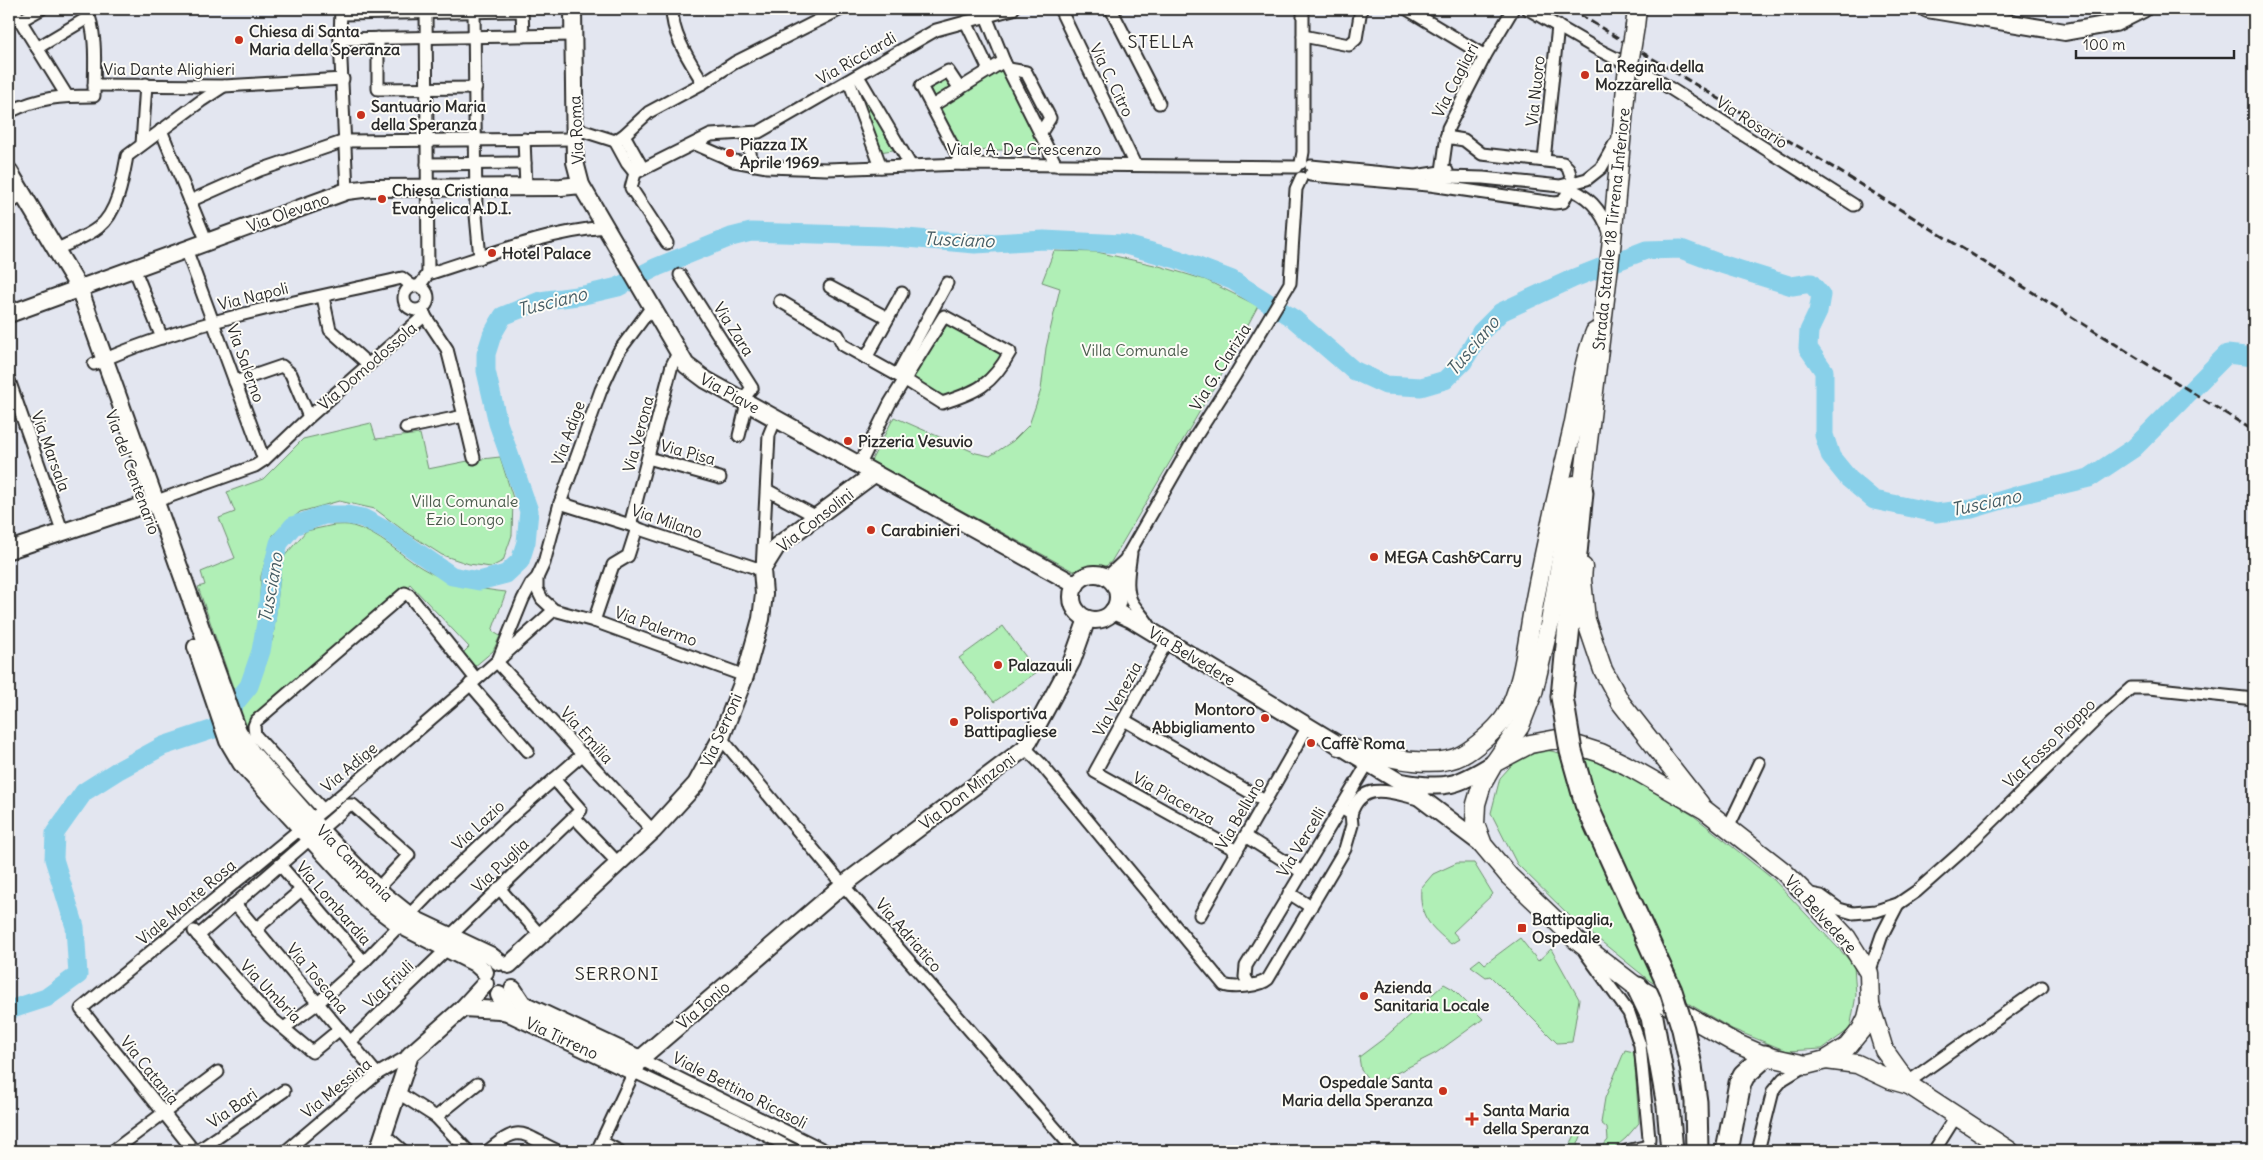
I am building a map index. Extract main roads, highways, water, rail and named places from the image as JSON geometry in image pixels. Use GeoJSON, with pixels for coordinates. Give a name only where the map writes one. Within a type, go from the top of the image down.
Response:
{"type":"FeatureCollection","features":[{"type":"Feature","properties":{"kind":"highway"},"geometry":{"type":"LineString","coordinates":[[1582,492],[1562,697],[1571,751],[1586,804],[1671,991],[1683,1029],[1696,1102],[1697,1151]]}},
{"type":"Feature","properties":{"kind":"highway"},"geometry":{"type":"LineString","coordinates":[[1638,988],[1652,1017],[1668,1106],[1672,1151]]}},
{"type":"Feature","properties":{"kind":"highway"},"geometry":{"type":"LineString","coordinates":[[1727,1151],[1740,1083],[1744,1075],[1765,1056]]}},
{"type":"Feature","properties":{"kind":"main road","name":"Strada Statale 18 Tirrena Inferiore"},"geometry":{"type":"LineString","coordinates":[[1637,9],[1627,76],[1611,246],[1582,492],[1585,541],[1582,580],[1586,620],[1603,670],[1620,703],[1705,810]]}},
{"type":"Feature","properties":{"kind":"main road"},"geometry":{"type":"LineString","coordinates":[[1340,746],[1409,760],[1440,761],[1462,756],[1480,742],[1504,718],[1517,690],[1549,526],[1574,419],[1585,357],[1604,308]]}},
{"type":"Feature","properties":{"kind":"main road","name":"Strada Statale 18 Tirrena Inferiore"},"geometry":{"type":"LineString","coordinates":[[1494,763],[1520,726],[1533,693],[1550,622],[1573,489],[1587,449]]}},
{"type":"Feature","properties":{"kind":"main road","name":"Via Belvedere"},"geometry":{"type":"LineString","coordinates":[[1557,739],[1601,753],[1705,810],[1783,871],[1805,893],[1847,938],[1868,973],[1870,1005],[1861,1030],[1847,1047],[1826,1060],[1806,1065],[1765,1056],[1735,1043],[1638,988],[1576,940],[1509,876],[1483,845],[1475,824],[1476,804],[1482,784],[1494,763],[1530,744],[1557,739]]}},
{"type":"Feature","properties":{"kind":"main road"},"geometry":{"type":"LineString","coordinates":[[1870,1005],[1884,1050],[1909,1085]]}},
{"type":"Feature","properties":{"kind":"main road"},"geometry":{"type":"LineString","coordinates":[[1826,1060],[1857,1064],[1891,1080],[1909,1085],[2010,1151]]}},
{"type":"Feature","properties":{"kind":"waterway","name":"Tusciano"},"geometry":{"type":"LineString","coordinates":[[9,1010],[46,998],[78,975],[75,927],[54,859],[55,833],[84,792],[117,771],[163,746],[214,729],[249,686],[261,651],[271,574],[279,543],[293,526],[324,515],[347,515],[363,518],[387,531],[452,576],[479,581],[506,574],[520,561],[526,542],[529,511],[498,423],[486,371],[486,354],[492,335],[503,316],[540,301],[584,295],[618,287],[657,267],[731,237],[751,232],[884,236],[975,244],[1044,240],[1122,244],[1177,259],[1232,280],[1294,319],[1353,370],[1386,385],[1421,387],[1445,380],[1463,362],[1481,332],[1501,312],[1574,278],[1646,250],[1681,249],[1718,263],[1792,286],[1811,283],[1821,295],[1818,312],[1809,331],[1808,348],[1824,371],[1824,435],[1831,457],[1849,479],[1874,500],[1936,513],[1972,509],[2089,478],[2134,448],[2227,354],[2254,357]]}},
{"type":"Feature","properties":{"kind":"railway"},"geometry":{"type":"LineString","coordinates":[[1570,9],[1834,168],[2254,431]]}},
{"type":"Feature","properties":{"kind":"place","name":"Chiesa di Santa Maria della Speranza"},"geometry":{"type":"Point","coordinates":[239,40]}},
{"type":"Feature","properties":{"kind":"place","name":"La Regina della Mozzarella"},"geometry":{"type":"Point","coordinates":[1585,75]}},
{"type":"Feature","properties":{"kind":"place","name":"Santuario Maria della Speranza"},"geometry":{"type":"Point","coordinates":[361,115]}},
{"type":"Feature","properties":{"kind":"place","name":"Piazza IX Aprile 1969"},"geometry":{"type":"Point","coordinates":[730,153]}},
{"type":"Feature","properties":{"kind":"place","name":"Chiesa Cristiana Evangelica A.D.I."},"geometry":{"type":"Point","coordinates":[382,199]}},
{"type":"Feature","properties":{"kind":"place","name":"Hotel Palace"},"geometry":{"type":"Point","coordinates":[492,253]}},
{"type":"Feature","properties":{"kind":"place","name":"Pizzeria Vesuvio"},"geometry":{"type":"Point","coordinates":[848,441]}},
{"type":"Feature","properties":{"kind":"place","name":"Carabinieri"},"geometry":{"type":"Point","coordinates":[871,530]}},
{"type":"Feature","properties":{"kind":"place","name":"MEGA Cash&Carry"},"geometry":{"type":"Point","coordinates":[1374,557]}},
{"type":"Feature","properties":{"kind":"place","name":"Palazauli"},"geometry":{"type":"Point","coordinates":[998,665]}},
{"type":"Feature","properties":{"kind":"place","name":"Montoro Abbigliamento"},"geometry":{"type":"Point","coordinates":[1265,718]}},
{"type":"Feature","properties":{"kind":"place","name":"Polisportiva Battipagliese"},"geometry":{"type":"Point","coordinates":[954,722]}},
{"type":"Feature","properties":{"kind":"place","name":"Caffè Roma"},"geometry":{"type":"Point","coordinates":[1311,743]}},
{"type":"Feature","properties":{"kind":"place","name":"Battipaglia, Ospedale"},"geometry":{"type":"Point","coordinates":[1522,928]}},
{"type":"Feature","properties":{"kind":"place","name":"Azienda Sanitaria Locale"},"geometry":{"type":"Point","coordinates":[1364,996]}},
{"type":"Feature","properties":{"kind":"place","name":"Ospedale Santa Maria della Speranza"},"geometry":{"type":"Point","coordinates":[1443,1091]}},
{"type":"Feature","properties":{"kind":"place","name":"Santa Maria della Speranza"},"geometry":{"type":"Point","coordinates":[1472,1119]}},
{"type":"Feature","properties":{"kind":"district","name":"STELLA"},"geometry":{"type":"Point","coordinates":[1161,42]}},
{"type":"Feature","properties":{"kind":"district","name":"SERRONI"},"geometry":{"type":"Point","coordinates":[617,974]}},
{"type":"Feature","properties":{"kind":"park label","name":"Villa Comunale"},"geometry":{"type":"Point","coordinates":[1135,350]}},
{"type":"Feature","properties":{"kind":"park label","name":"Villa Comunale Ezio Longo"},"geometry":{"type":"Point","coordinates":[465,510]}}]}
